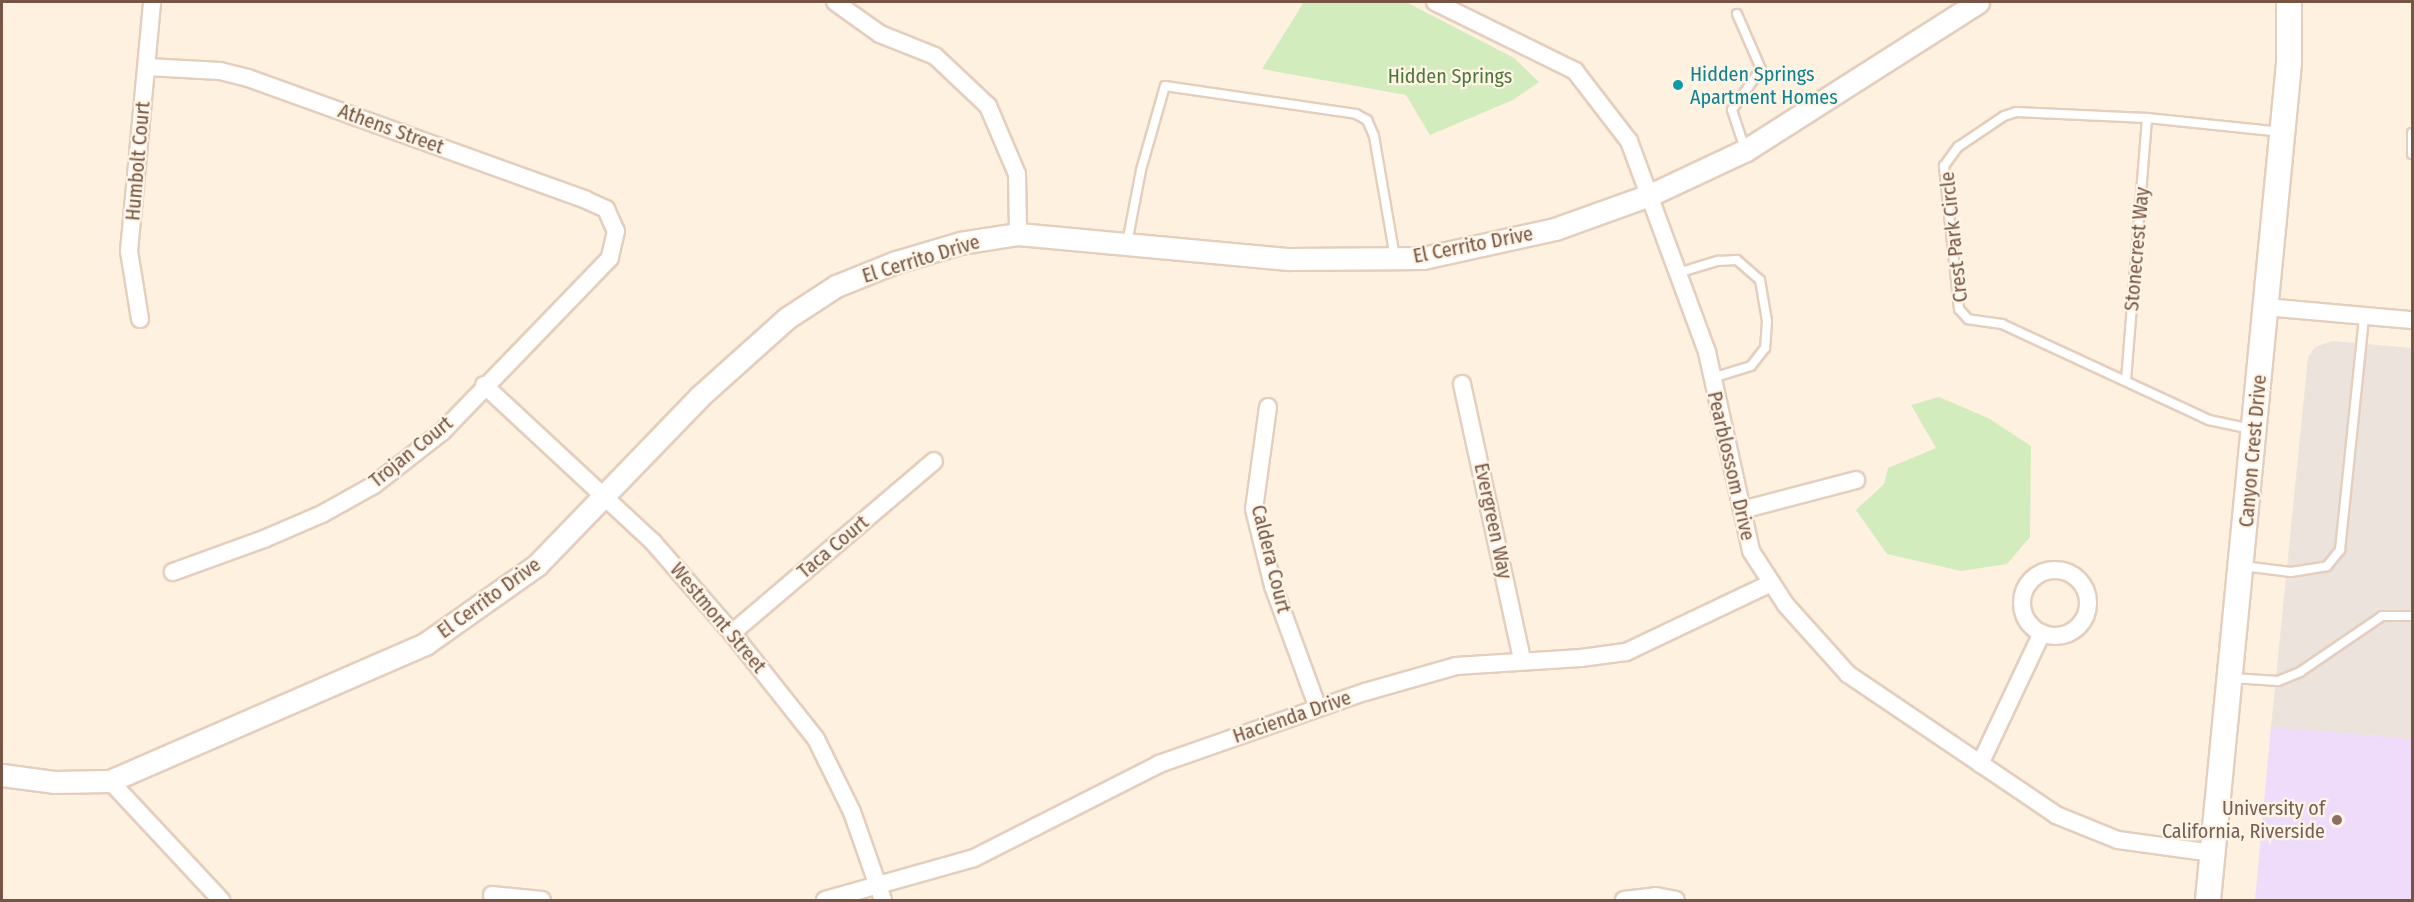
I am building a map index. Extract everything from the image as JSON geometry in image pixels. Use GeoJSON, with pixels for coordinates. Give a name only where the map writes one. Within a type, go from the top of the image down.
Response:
{"type":"FeatureCollection","features":[{"type":"Feature","properties":{"kind":"main road","name":"Canyon Crest Drive"},"geometry":{"type":"LineString","coordinates":[[2208,900],[2232,678],[2289,63],[2289,2]]}},
{"type":"Feature","properties":{"kind":"street","name":"Humbolt Court"},"geometry":{"type":"LineString","coordinates":[[140,319],[129,251],[152,2]]}},
{"type":"Feature","properties":{"kind":"street"},"geometry":{"type":"LineString","coordinates":[[835,2],[880,34],[935,56],[988,106],[1017,174],[1018,234]]}},
{"type":"Feature","properties":{"kind":"street","name":"Pearblossom Drive"},"geometry":{"type":"LineString","coordinates":[[1435,2],[1575,71],[1629,141],[1652,194],[1681,272],[1712,378],[1750,551],[1771,583],[1848,674],[2056,815],[2118,840],[2213,854]]}},
{"type":"Feature","properties":{"kind":"street","name":"El Cerrito Drive"},"geometry":{"type":"LineString","coordinates":[[110,781],[425,644],[537,565],[604,493],[742,355],[787,318],[836,286],[896,262],[960,243],[1018,234],[1289,259],[1423,258],[1555,229],[1652,194],[1746,150],[1978,2]]}},
{"type":"Feature","properties":{"kind":"street","name":"Athens Street"},"geometry":{"type":"LineString","coordinates":[[147,67],[220,71],[248,78],[586,200],[606,209],[616,231]]}},
{"type":"Feature","properties":{"kind":"street","name":"Trojan Court"},"geometry":{"type":"LineString","coordinates":[[173,572],[284,531],[374,485],[442,432],[484,385],[610,258],[616,231]]}},
{"type":"Feature","properties":{"kind":"street"},"geometry":{"type":"LineString","coordinates":[[2265,307],[2412,320]]}},
{"type":"Feature","properties":{"kind":"street","name":"Evergreen Way"},"geometry":{"type":"LineString","coordinates":[[1462,384],[1522,659]]}},
{"type":"Feature","properties":{"kind":"street","name":"Westmont Street"},"geometry":{"type":"LineString","coordinates":[[484,385],[604,493],[653,542],[732,633],[816,740],[852,813],[882,893]]}},
{"type":"Feature","properties":{"kind":"street","name":"Caldera Court"},"geometry":{"type":"LineString","coordinates":[[1268,407],[1254,509],[1273,586],[1318,708]]}},
{"type":"Feature","properties":{"kind":"street","name":"Taca Court"},"geometry":{"type":"LineString","coordinates":[[732,633],[934,461]]}},
{"type":"Feature","properties":{"kind":"street"},"geometry":{"type":"LineString","coordinates":[[1742,510],[1856,480]]}},
{"type":"Feature","properties":{"kind":"street","name":"Hacienda Drive"},"geometry":{"type":"LineString","coordinates":[[825,900],[882,893],[974,858],[1159,764],[1318,708],[1456,666],[1522,659],[1581,658],[1626,652],[1771,583]]}},
{"type":"Feature","properties":{"kind":"street"},"geometry":{"type":"LineString","coordinates":[[1980,764],[2042,633]]}},
{"type":"Feature","properties":{"kind":"street"},"geometry":{"type":"LineString","coordinates":[[2,775],[54,782],[110,781],[221,900]]}},
{"type":"Feature","properties":{"kind":"street"},"geometry":{"type":"LineString","coordinates":[[492,895],[542,900]]}},
{"type":"Feature","properties":{"kind":"street"},"geometry":{"type":"LineString","coordinates":[[1624,900],[1656,896],[1676,900]]}},
{"type":"Feature","properties":{"kind":"lane"},"geometry":{"type":"LineString","coordinates":[[1737,14],[1761,69],[1732,110],[1746,150]]}},
{"type":"Feature","properties":{"kind":"lane"},"geometry":{"type":"LineString","coordinates":[[1127,243],[1141,170],[1165,86],[1356,114],[1367,120],[1374,136],[1396,258]]}},
{"type":"Feature","properties":{"kind":"lane","name":"Crest Park Circle"},"geometry":{"type":"LineString","coordinates":[[2255,430],[2209,420],[2002,324],[1968,319],[1959,309],[1944,166],[1958,147],[2004,116],[2016,112],[2147,118],[2282,132]]}},
{"type":"Feature","properties":{"kind":"lane","name":"Stonecrest Way"},"geometry":{"type":"LineString","coordinates":[[2126,380],[2147,118]]}},
{"type":"Feature","properties":{"kind":"lane"},"geometry":{"type":"LineString","coordinates":[[2412,133],[2412,154]]}},
{"type":"Feature","properties":{"kind":"lane"},"geometry":{"type":"LineString","coordinates":[[1681,272],[1718,261],[1737,260],[1760,280],[1767,321],[1765,348],[1751,366],[1712,378]]}},
{"type":"Feature","properties":{"kind":"lane"},"geometry":{"type":"LineString","coordinates":[[2242,566],[2291,572],[2318,568],[2327,566],[2340,550],[2364,316]]}},
{"type":"Feature","properties":{"kind":"lane"},"geometry":{"type":"LineString","coordinates":[[2232,678],[2278,681],[2300,672],[2382,616],[2412,616]]}},
{"type":"Feature","properties":{"kind":"shaded area"},"geometry":{"type":"Polygon","coordinates":[[[2332,341],[2412,348],[2412,739],[2271,727],[2308,357],[2315,347],[2332,341]]]}},
{"type":"Feature","properties":{"kind":"shaded area","name":"University of California, Riverside"},"geometry":{"type":"Polygon","coordinates":[[[2271,727],[2412,739],[2412,900],[2255,900],[2271,727]]]}},
{"type":"Feature","properties":{"kind":"green space","name":"Hidden Springs"},"geometry":{"type":"Polygon","coordinates":[[[1304,2],[1406,2],[1514,58],[1539,82],[1513,100],[1430,135],[1406,95],[1262,69],[1304,2]]]}},
{"type":"Feature","properties":{"kind":"green space"},"geometry":{"type":"Polygon","coordinates":[[[1939,397],[1988,418],[2031,446],[2030,537],[2007,564],[1961,571],[1887,554],[1856,510],[1884,484],[1888,468],[1936,448],[1911,405],[1939,397]]]}},
{"type":"Feature","properties":{"kind":"place","name":"Hidden Springs Apartment Homes"},"geometry":{"type":"Point","coordinates":[1678,85]}},
{"type":"Feature","properties":{"kind":"place","name":"University of California, Riverside"},"geometry":{"type":"Point","coordinates":[2337,820]}}]}
